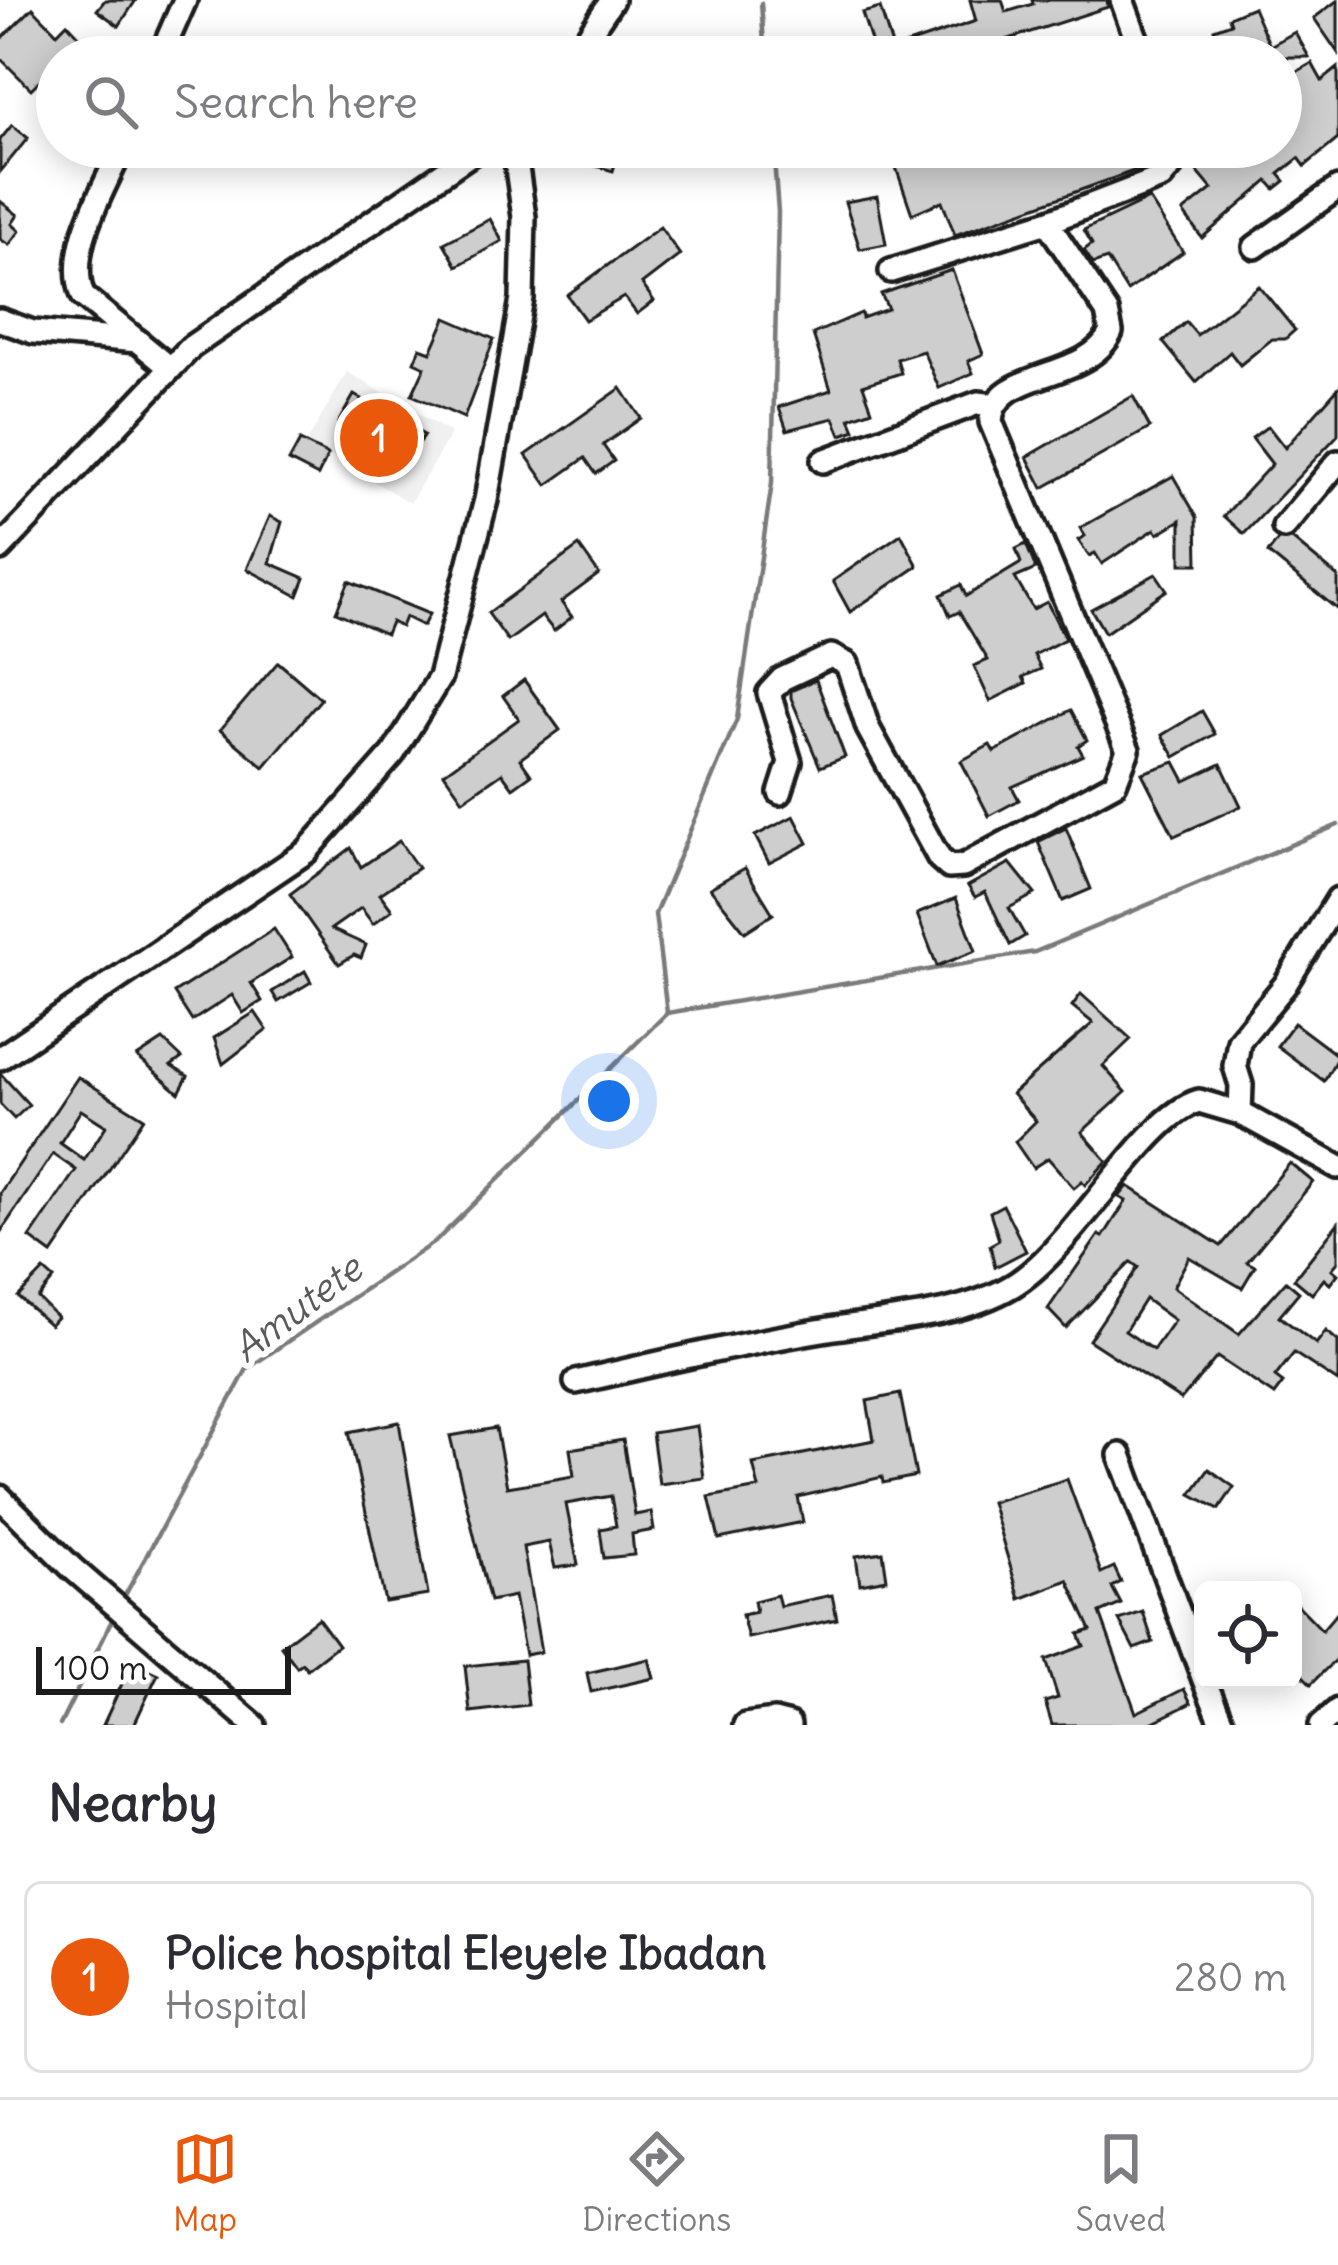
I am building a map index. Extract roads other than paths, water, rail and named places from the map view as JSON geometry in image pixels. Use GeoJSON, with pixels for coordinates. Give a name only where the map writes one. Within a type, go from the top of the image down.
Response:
{"type":"FeatureCollection","features":[{"type":"Feature","properties":{"kind":"street"},"geometry":{"type":"LineString","coordinates":[[169,36],[185,0]]}},
{"type":"Feature","properties":{"kind":"street"},"geometry":{"type":"LineString","coordinates":[[588,36],[612,0]]}},
{"type":"Feature","properties":{"kind":"street"},"geometry":{"type":"LineString","coordinates":[[1122,0],[1135,36]]}},
{"type":"Feature","properties":{"kind":"street"},"geometry":{"type":"LineString","coordinates":[[113,168],[76,258],[77,280],[83,296],[169,367]]}},
{"type":"Feature","properties":{"kind":"street"},"geometry":{"type":"LineString","coordinates":[[0,549],[169,367],[262,295],[450,168]]}},
{"type":"Feature","properties":{"kind":"street"},"geometry":{"type":"LineString","coordinates":[[0,1058],[306,852],[393,754],[440,677],[486,500],[522,299],[524,217],[517,168]]}},
{"type":"Feature","properties":{"kind":"street"},"geometry":{"type":"LineString","coordinates":[[891,271],[1047,222],[1161,178],[1170,168]]}},
{"type":"Feature","properties":{"kind":"street"},"geometry":{"type":"LineString","coordinates":[[1255,247],[1338,188]]}},
{"type":"Feature","properties":{"kind":"street"},"geometry":{"type":"LineString","coordinates":[[780,794],[790,762],[769,693],[782,679],[831,656],[847,664],[868,728],[949,868],[963,866],[1120,778],[1128,750],[993,428],[994,405],[1009,389],[1084,361],[1111,332],[1107,312],[1047,222]]}},
{"type":"Feature","properties":{"kind":"street"},"geometry":{"type":"LineString","coordinates":[[0,320],[33,332],[138,341]]}},
{"type":"Feature","properties":{"kind":"street"},"geometry":{"type":"LineString","coordinates":[[824,461],[978,403],[994,405]]}},
{"type":"Feature","properties":{"kind":"street"},"geometry":{"type":"LineString","coordinates":[[1284,527],[1338,462]]}},
{"type":"Feature","properties":{"kind":"street"},"geometry":{"type":"LineString","coordinates":[[1240,1113],[1241,1085],[1234,1066],[1239,1041],[1286,985],[1338,899]]}},
{"type":"Feature","properties":{"kind":"street"},"geometry":{"type":"LineString","coordinates":[[576,1382],[718,1349],[889,1324],[1006,1289],[1049,1257],[1165,1121],[1199,1101],[1240,1113],[1338,1167]]}},
{"type":"Feature","properties":{"kind":"street"},"geometry":{"type":"LineString","coordinates":[[1120,1455],[1194,1651]]}},
{"type":"Feature","properties":{"kind":"street"},"geometry":{"type":"LineString","coordinates":[[0,1497],[84,1579],[254,1725]]}},
{"type":"Feature","properties":{"kind":"street"},"geometry":{"type":"LineString","coordinates":[[1208,1689],[1223,1725]]}},
{"type":"Feature","properties":{"kind":"street"},"geometry":{"type":"LineString","coordinates":[[1321,1725],[1338,1710]]}},
{"type":"Feature","properties":{"kind":"street"},"geometry":{"type":"LineString","coordinates":[[745,1725],[789,1725]]}},
{"type":"Feature","properties":{"kind":"waterway"},"geometry":{"type":"LineString","coordinates":[[761,3],[763,36]]}},
{"type":"Feature","properties":{"kind":"waterway"},"geometry":{"type":"LineString","coordinates":[[667,1013],[655,914],[737,719],[772,483],[778,212],[775,168]]}},
{"type":"Feature","properties":{"kind":"waterway"},"geometry":{"type":"LineString","coordinates":[[667,1013],[1035,952],[1338,825]]}},
{"type":"Feature","properties":{"kind":"waterway","name":"Amutete"},"geometry":{"type":"LineString","coordinates":[[122,1601],[247,1369],[436,1241],[667,1013]]}},
{"type":"Feature","properties":{"kind":"waterway","name":"Amutete"},"geometry":{"type":"LineString","coordinates":[[60,1725],[114,1616]]}},
{"type":"Feature","properties":{"kind":"place","name":"Police hospital Eleyele Ibadan"},"geometry":{"type":"Point","coordinates":[379,438]}}]}
